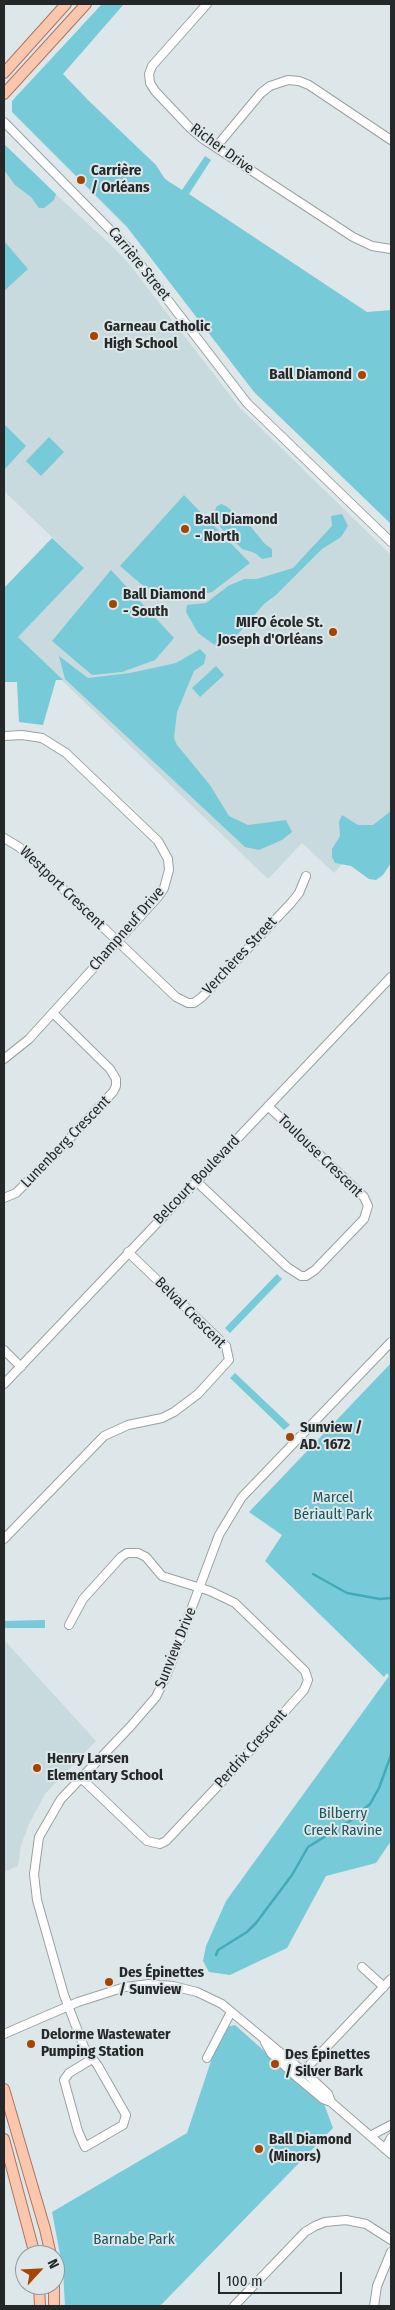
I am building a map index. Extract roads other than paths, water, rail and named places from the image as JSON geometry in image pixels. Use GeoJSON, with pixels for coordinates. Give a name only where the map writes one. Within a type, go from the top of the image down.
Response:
{"type":"FeatureCollection","features":[{"type":"Feature","properties":{"kind":"main road"},"geometry":{"type":"LineString","coordinates":[[4,73],[66,4]]}},
{"type":"Feature","properties":{"kind":"main road"},"geometry":{"type":"LineString","coordinates":[[4,94],[86,4]]}},
{"type":"Feature","properties":{"kind":"main road"},"geometry":{"type":"LineString","coordinates":[[4,2089],[49,2245]]}},
{"type":"Feature","properties":{"kind":"main road"},"geometry":{"type":"LineString","coordinates":[[4,2139],[32,2245]]}},
{"type":"Feature","properties":{"kind":"street","name":"Richer Drive"},"geometry":{"type":"LineString","coordinates":[[206,4],[156,60],[149,74],[150,83],[155,91],[191,129],[216,147],[352,237],[372,246],[391,249]]}},
{"type":"Feature","properties":{"kind":"street"},"geometry":{"type":"LineString","coordinates":[[216,147],[262,93],[270,86],[288,80],[299,81],[309,85],[391,140]]}},
{"type":"Feature","properties":{"kind":"street","name":"Carrière Street"},"geometry":{"type":"LineString","coordinates":[[4,122],[128,247],[247,403],[391,542]]}},
{"type":"Feature","properties":{"kind":"street","name":"Champneuf Drive"},"geometry":{"type":"LineString","coordinates":[[4,736],[32,736],[58,746],[164,849],[169,870],[164,888],[117,942],[53,1013],[23,1044],[4,1059]]}},
{"type":"Feature","properties":{"kind":"street","name":"Westport Crescent"},"geometry":{"type":"LineString","coordinates":[[4,838],[20,847],[117,942]]}},
{"type":"Feature","properties":{"kind":"street","name":"Verchères Street"},"geometry":{"type":"LineString","coordinates":[[117,942],[176,997],[183,1002],[194,1003],[202,997],[291,903],[299,893],[306,876]]}},
{"type":"Feature","properties":{"kind":"street","name":"Belcourt Boulevard"},"geometry":{"type":"LineString","coordinates":[[4,1384],[391,977]]}},
{"type":"Feature","properties":{"kind":"street","name":"Lunenberg Crescent"},"geometry":{"type":"LineString","coordinates":[[4,1198],[16,1193],[113,1092],[116,1086],[116,1079],[110,1068],[53,1013]]}},
{"type":"Feature","properties":{"kind":"street","name":"Toulouse Crescent"},"geometry":{"type":"LineString","coordinates":[[196,1180],[287,1267],[301,1276],[306,1276],[315,1270],[364,1219],[368,1206],[364,1197],[268,1106]]}},
{"type":"Feature","properties":{"kind":"street","name":"Belval Crescent"},"geometry":{"type":"LineString","coordinates":[[4,1539],[104,1436],[128,1425],[162,1418],[174,1412],[198,1394],[229,1360],[226,1346],[128,1252]]}},
{"type":"Feature","properties":{"kind":"street","name":"Sunview Drive"},"geometry":{"type":"LineString","coordinates":[[92,2058],[69,2072],[64,2080],[78,2131],[85,2147],[124,2125],[126,2115],[92,2058],[84,2048],[68,2006],[41,1919],[35,1893],[34,1874],[39,1837],[61,1799],[149,1707],[156,1697],[167,1674],[219,1535],[242,1497],[391,1342]]}},
{"type":"Feature","properties":{"kind":"street"},"geometry":{"type":"LineString","coordinates":[[4,1350],[21,1366]]}},
{"type":"Feature","properties":{"kind":"street"},"geometry":{"type":"LineString","coordinates":[[69,1625],[83,1599],[121,1557],[128,1554],[142,1554],[146,1556],[162,1576],[199,1588]]}},
{"type":"Feature","properties":{"kind":"street","name":"Perdrix Crescent"},"geometry":{"type":"LineString","coordinates":[[81,1778],[147,1842],[160,1844],[166,1841],[230,1774],[304,1690],[308,1680],[305,1671],[235,1603],[199,1588]]}},
{"type":"Feature","properties":{"kind":"street"},"geometry":{"type":"LineString","coordinates":[[362,1968],[384,1988]]}},
{"type":"Feature","properties":{"kind":"street"},"geometry":{"type":"LineString","coordinates":[[300,2075],[391,1980]]}},
{"type":"Feature","properties":{"kind":"street"},"geometry":{"type":"LineString","coordinates":[[4,2034],[68,2006],[124,1987],[149,1984],[187,1989],[206,1996],[231,2012],[265,2042],[271,2053],[300,2075],[323,2099],[331,2102],[388,2151],[391,2138]]}},
{"type":"Feature","properties":{"kind":"street"},"geometry":{"type":"LineString","coordinates":[[207,2058],[231,2012]]}},
{"type":"Feature","properties":{"kind":"street"},"geometry":{"type":"LineString","coordinates":[[370,2136],[391,2124]]}},
{"type":"Feature","properties":{"kind":"street"},"geometry":{"type":"LineString","coordinates":[[234,2306],[305,2232],[315,2226],[325,2222],[346,2220],[366,2224],[391,2240]]}},
{"type":"Feature","properties":{"kind":"street"},"geometry":{"type":"LineString","coordinates":[[374,2306],[377,2286],[391,2252]]}},
{"type":"Feature","properties":{"kind":"waterway"},"geometry":{"type":"LineString","coordinates":[[313,1574],[347,1593],[380,1599],[391,1598]]}},
{"type":"Feature","properties":{"kind":"waterway"},"geometry":{"type":"LineString","coordinates":[[216,1955],[218,1950],[247,1932],[256,1923],[292,1875],[308,1847],[350,1821],[370,1804],[379,1788],[391,1755]]}},
{"type":"Feature","properties":{"kind":"place","name":"Carrière / Orléans"},"geometry":{"type":"Point","coordinates":[81,180]}},
{"type":"Feature","properties":{"kind":"place","name":"Garneau Catholic High School"},"geometry":{"type":"Point","coordinates":[94,336]}},
{"type":"Feature","properties":{"kind":"place","name":"Ball Diamond"},"geometry":{"type":"Point","coordinates":[362,375]}},
{"type":"Feature","properties":{"kind":"place","name":"Ball Diamond - North"},"geometry":{"type":"Point","coordinates":[185,529]}},
{"type":"Feature","properties":{"kind":"place","name":"Ball Diamond - South"},"geometry":{"type":"Point","coordinates":[113,604]}},
{"type":"Feature","properties":{"kind":"place","name":"MIFO école St. Joseph d'Orléans"},"geometry":{"type":"Point","coordinates":[333,632]}},
{"type":"Feature","properties":{"kind":"place","name":"Sunview / AD. 1672"},"geometry":{"type":"Point","coordinates":[290,1437]}},
{"type":"Feature","properties":{"kind":"place","name":"Henry Larsen Elementary School"},"geometry":{"type":"Point","coordinates":[37,1768]}},
{"type":"Feature","properties":{"kind":"place","name":"Des Épinettes / Sunview"},"geometry":{"type":"Point","coordinates":[109,1982]}},
{"type":"Feature","properties":{"kind":"place","name":"Delorme Wastewater Pumping Station"},"geometry":{"type":"Point","coordinates":[31,2044]}},
{"type":"Feature","properties":{"kind":"place","name":"Des Épinettes / Silver Bark"},"geometry":{"type":"Point","coordinates":[275,2064]}},
{"type":"Feature","properties":{"kind":"place","name":"Ball Diamond (Minors)"},"geometry":{"type":"Point","coordinates":[259,2149]}},
{"type":"Feature","properties":{"kind":"park label","name":"Marcel Bériault Park"},"geometry":{"type":"Point","coordinates":[333,1506]}},
{"type":"Feature","properties":{"kind":"park label","name":"Bilberry Creek Ravine"},"geometry":{"type":"Point","coordinates":[343,1822]}},
{"type":"Feature","properties":{"kind":"park label","name":"Barnabe Park"},"geometry":{"type":"Point","coordinates":[134,2240]}}]}
